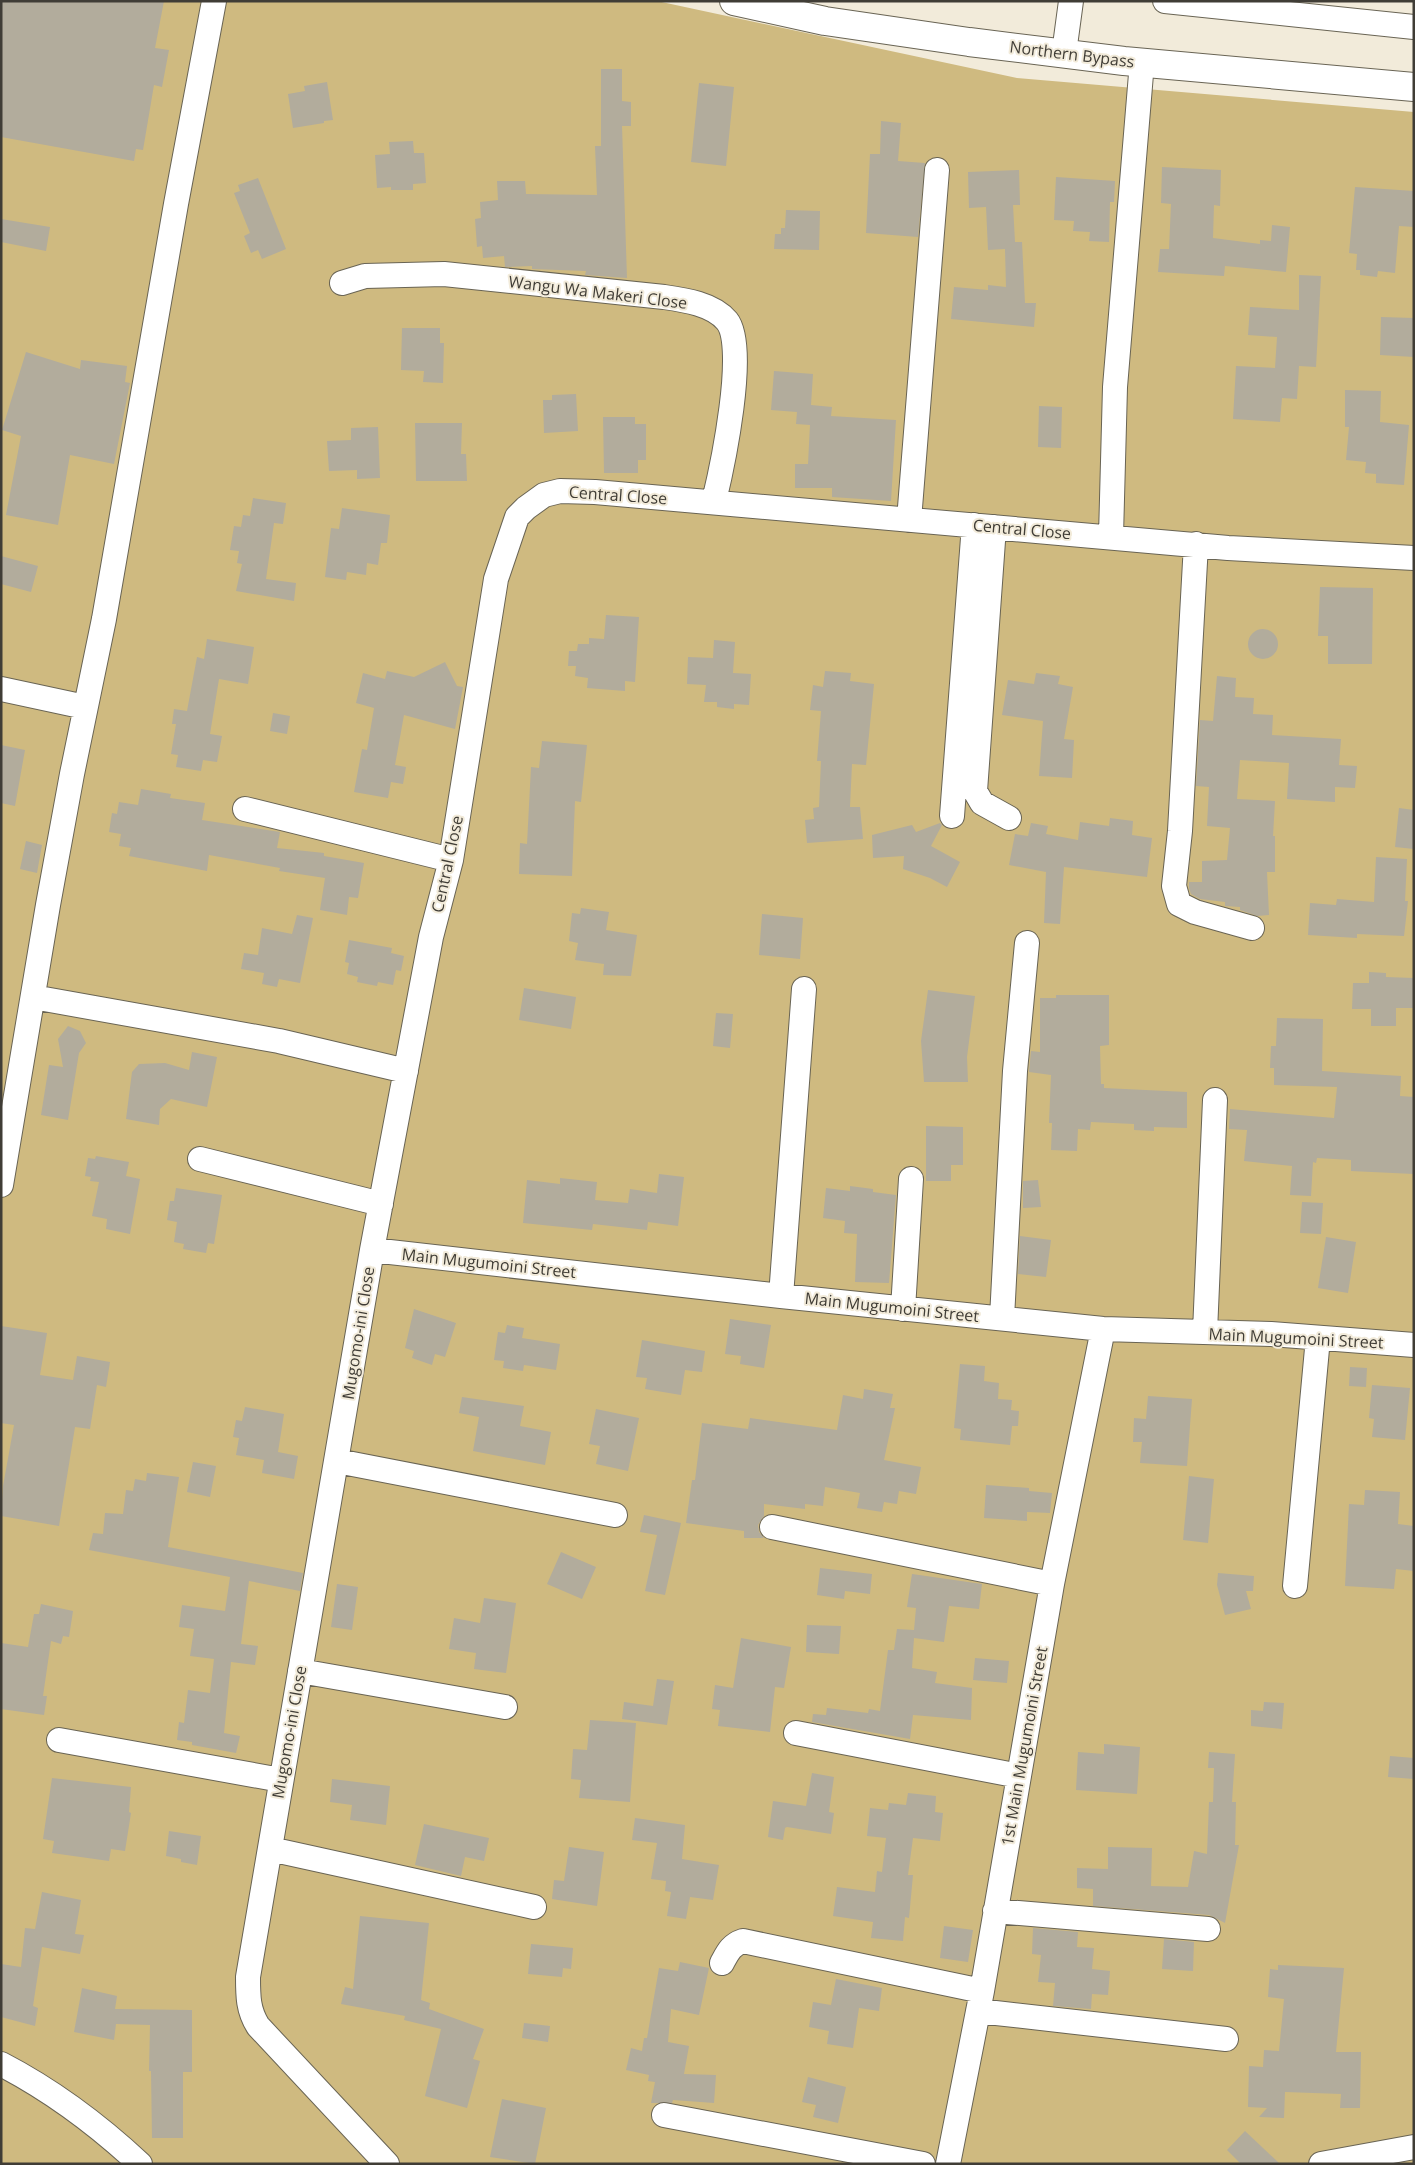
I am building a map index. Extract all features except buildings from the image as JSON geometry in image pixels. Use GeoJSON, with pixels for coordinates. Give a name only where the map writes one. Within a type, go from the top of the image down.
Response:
{"type":"FeatureCollection","features":[{"type":"Feature","properties":{"kind":"main road","name":"Northern Bypass"},"geometry":{"type":"LineString","coordinates":[[734,1],[825,21],[1064,54],[1414,87]]}},
{"type":"Feature","properties":{"kind":"street"},"geometry":{"type":"LineString","coordinates":[[1,1185],[32,997],[85,707],[104,620],[176,204],[214,1]]}},
{"type":"Feature","properties":{"kind":"street"},"geometry":{"type":"LineString","coordinates":[[1064,54],[1071,1]]}},
{"type":"Feature","properties":{"kind":"street"},"geometry":{"type":"LineString","coordinates":[[1165,1],[1414,27]]}},
{"type":"Feature","properties":{"kind":"street"},"geometry":{"type":"LineString","coordinates":[[1111,536],[1116,387],[1142,62]]}},
{"type":"Feature","properties":{"kind":"street"},"geometry":{"type":"LineString","coordinates":[[909,520],[937,170]]}},
{"type":"Feature","properties":{"kind":"street","name":"Wangu Wa Makeri Close"},"geometry":{"type":"LineString","coordinates":[[342,283],[365,276],[444,274],[664,297],[693,302],[720,314],[727,321],[732,331],[736,350],[725,459],[714,501]]}},
{"type":"Feature","properties":{"kind":"street","name":"Central Close"},"geometry":{"type":"LineString","coordinates":[[372,1250],[431,937],[452,860],[496,579],[517,517],[544,495],[560,491],[714,501],[909,520],[1196,544],[1414,558]]}},
{"type":"Feature","properties":{"kind":"street"},"geometry":{"type":"LineString","coordinates":[[952,816],[984,526]]}},
{"type":"Feature","properties":{"kind":"street"},"geometry":{"type":"LineString","coordinates":[[984,526],[975,791],[982,803],[1009,818]]}},
{"type":"Feature","properties":{"kind":"street"},"geometry":{"type":"LineString","coordinates":[[1196,544],[1180,831],[1174,886],[1179,904],[1195,912],[1252,928]]}},
{"type":"Feature","properties":{"kind":"street"},"geometry":{"type":"LineString","coordinates":[[1,689],[85,707]]}},
{"type":"Feature","properties":{"kind":"street"},"geometry":{"type":"LineString","coordinates":[[246,809],[452,860]]}},
{"type":"Feature","properties":{"kind":"street"},"geometry":{"type":"LineString","coordinates":[[1002,1318],[1015,1071],[1027,943]]}},
{"type":"Feature","properties":{"kind":"street"},"geometry":{"type":"LineString","coordinates":[[782,1296],[804,989]]}},
{"type":"Feature","properties":{"kind":"street"},"geometry":{"type":"LineString","coordinates":[[32,997],[279,1041],[406,1071]]}},
{"type":"Feature","properties":{"kind":"street"},"geometry":{"type":"LineString","coordinates":[[1205,1332],[1215,1100]]}},
{"type":"Feature","properties":{"kind":"street"},"geometry":{"type":"LineString","coordinates":[[200,1159],[381,1204]]}},
{"type":"Feature","properties":{"kind":"street"},"geometry":{"type":"LineString","coordinates":[[903,1309],[912,1179]]}},
{"type":"Feature","properties":{"kind":"street","name":"Main Mugumoini Street"},"geometry":{"type":"LineString","coordinates":[[372,1250],[903,1309],[1102,1328],[1318,1338],[1414,1345]]}},
{"type":"Feature","properties":{"kind":"street","name":"Mugomo-ini Close"},"geometry":{"type":"LineString","coordinates":[[372,1250],[250,1958],[248,2000],[251,2014],[258,2026],[387,2164]]}},
{"type":"Feature","properties":{"kind":"street","name":"1st Main Mugumoini Street"},"geometry":{"type":"LineString","coordinates":[[948,2164],[980,2001],[1052,1584],[1102,1328]]}},
{"type":"Feature","properties":{"kind":"street"},"geometry":{"type":"LineString","coordinates":[[1295,1586],[1318,1338]]}},
{"type":"Feature","properties":{"kind":"street"},"geometry":{"type":"LineString","coordinates":[[337,1461],[615,1516]]}},
{"type":"Feature","properties":{"kind":"street"},"geometry":{"type":"LineString","coordinates":[[772,1527],[1052,1584]]}},
{"type":"Feature","properties":{"kind":"street"},"geometry":{"type":"LineString","coordinates":[[300,1671],[505,1707]]}},
{"type":"Feature","properties":{"kind":"street"},"geometry":{"type":"LineString","coordinates":[[796,1732],[1019,1776]]}},
{"type":"Feature","properties":{"kind":"street"},"geometry":{"type":"LineString","coordinates":[[59,1740],[281,1780]]}},
{"type":"Feature","properties":{"kind":"street"},"geometry":{"type":"LineString","coordinates":[[270,1849],[534,1907]]}},
{"type":"Feature","properties":{"kind":"street"},"geometry":{"type":"LineString","coordinates":[[995,1912],[1208,1929]]}},
{"type":"Feature","properties":{"kind":"street"},"geometry":{"type":"LineString","coordinates":[[722,1962],[730,1949],[742,1941],[980,2001],[1226,2039]]}},
{"type":"Feature","properties":{"kind":"street"},"geometry":{"type":"LineString","coordinates":[[1,2064],[70,2104],[108,2134],[140,2164]]}},
{"type":"Feature","properties":{"kind":"street"},"geometry":{"type":"LineString","coordinates":[[664,2115],[923,2164]]}},
{"type":"Feature","properties":{"kind":"street"},"geometry":{"type":"LineString","coordinates":[[1321,2164],[1414,2147]]}},
{"type":"Feature","properties":{"kind":"shaded area"},"geometry":{"type":"Polygon","coordinates":[[[1,1],[657,1],[1017,78],[1414,112],[1414,2164],[1,2164],[1,1]]]}}]}
